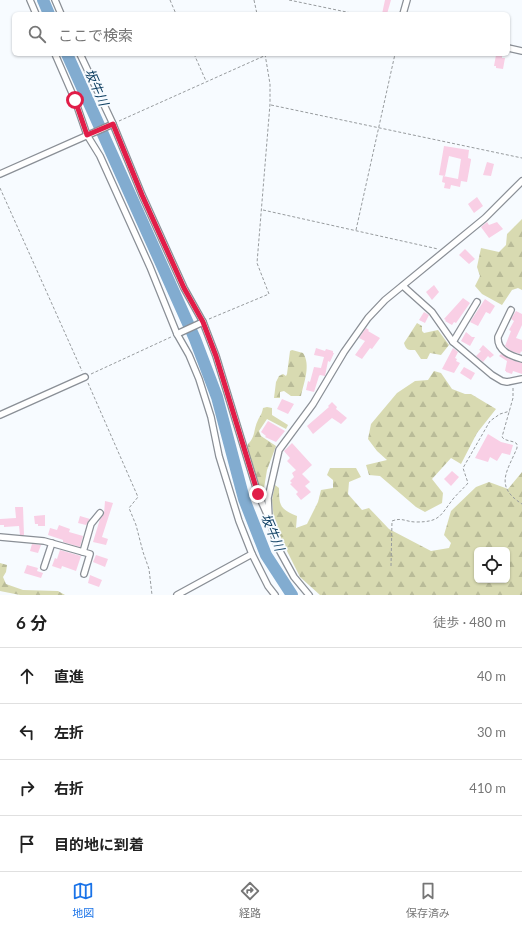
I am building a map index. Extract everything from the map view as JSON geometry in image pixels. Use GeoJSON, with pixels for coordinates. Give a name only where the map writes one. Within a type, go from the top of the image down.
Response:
{"type":"FeatureCollection","features":[{"type":"Feature","properties":{"kind":"street"},"geometry":{"type":"LineString","coordinates":[[30,0],[35,12]]}},
{"type":"Feature","properties":{"kind":"street"},"geometry":{"type":"LineString","coordinates":[[55,0],[60,12]]}},
{"type":"Feature","properties":{"kind":"street"},"geometry":{"type":"LineString","coordinates":[[403,12],[406,0]]}},
{"type":"Feature","properties":{"kind":"street"},"geometry":{"type":"LineString","coordinates":[[510,48],[522,51]]}},
{"type":"Feature","properties":{"kind":"street"},"geometry":{"type":"LineString","coordinates":[[55,56],[75,100],[87,135],[100,156],[180,333],[199,379],[211,418],[219,456],[239,521],[252,554],[268,586],[275,595]]}},
{"type":"Feature","properties":{"kind":"street"},"geometry":{"type":"LineString","coordinates":[[81,56],[113,124],[142,195],[200,323],[223,379],[258,494],[269,517],[277,546],[294,577],[309,595]]}},
{"type":"Feature","properties":{"kind":"street"},"geometry":{"type":"LineString","coordinates":[[0,174],[113,124]]}},
{"type":"Feature","properties":{"kind":"street"},"geometry":{"type":"LineString","coordinates":[[269,517],[268,498],[278,450],[313,404],[344,352],[368,318],[402,286],[485,218],[522,182]]}},
{"type":"Feature","properties":{"kind":"street"},"geometry":{"type":"LineString","coordinates":[[402,286],[432,312],[453,342],[492,375],[502,381],[522,379]]}},
{"type":"Feature","properties":{"kind":"street"},"geometry":{"type":"LineString","coordinates":[[453,342],[477,302]]}},
{"type":"Feature","properties":{"kind":"street"},"geometry":{"type":"LineString","coordinates":[[511,310],[498,337],[498,341],[508,355],[522,359]]}},
{"type":"Feature","properties":{"kind":"street"},"geometry":{"type":"LineString","coordinates":[[180,333],[200,323]]}},
{"type":"Feature","properties":{"kind":"street"},"geometry":{"type":"LineString","coordinates":[[0,415],[85,377]]}},
{"type":"Feature","properties":{"kind":"street"},"geometry":{"type":"LineString","coordinates":[[83,552],[91,524],[100,513]]}},
{"type":"Feature","properties":{"kind":"street"},"geometry":{"type":"LineString","coordinates":[[0,537],[44,541],[90,554],[84,574]]}},
{"type":"Feature","properties":{"kind":"street"},"geometry":{"type":"LineString","coordinates":[[44,567],[52,543]]}},
{"type":"Feature","properties":{"kind":"street"},"geometry":{"type":"LineString","coordinates":[[177,595],[252,554]]}},
{"type":"Feature","properties":{"kind":"path"},"geometry":{"type":"LineString","coordinates":[[170,0],[175,12]]}},
{"type":"Feature","properties":{"kind":"path"},"geometry":{"type":"LineString","coordinates":[[254,0],[257,12]]}},
{"type":"Feature","properties":{"kind":"path"},"geometry":{"type":"LineString","coordinates":[[289,0],[346,12]]}},
{"type":"Feature","properties":{"kind":"path"},"geometry":{"type":"LineString","coordinates":[[195,56],[207,82]]}},
{"type":"Feature","properties":{"kind":"path"},"geometry":{"type":"LineString","coordinates":[[113,124],[263,56]]}},
{"type":"Feature","properties":{"kind":"path"},"geometry":{"type":"LineString","coordinates":[[200,323],[269,294],[258,263],[270,104],[270,84],[265,56]]}},
{"type":"Feature","properties":{"kind":"path"},"geometry":{"type":"LineString","coordinates":[[356,230],[395,56]]}},
{"type":"Feature","properties":{"kind":"path"},"geometry":{"type":"LineString","coordinates":[[270,104],[522,158]]}},
{"type":"Feature","properties":{"kind":"path"},"geometry":{"type":"LineString","coordinates":[[0,188],[138,497],[129,508],[136,525],[149,569],[152,595]]}},
{"type":"Feature","properties":{"kind":"path"},"geometry":{"type":"LineString","coordinates":[[262,210],[445,251]]}},
{"type":"Feature","properties":{"kind":"path"},"geometry":{"type":"LineString","coordinates":[[85,377],[180,333]]}},
{"type":"Feature","properties":{"kind":"path"},"geometry":{"type":"LineString","coordinates":[[511,381],[513,398],[502,437],[515,442],[517,444],[517,448],[505,477],[505,483],[507,491],[512,498],[522,504]]}},
{"type":"Feature","properties":{"kind":"path"},"geometry":{"type":"LineString","coordinates":[[391,566],[392,520],[399,518],[413,522],[429,522],[438,518],[468,483],[463,468],[490,421],[500,414],[510,411]]}},
{"type":"Feature","properties":{"kind":"green space"},"geometry":{"type":"Polygon","coordinates":[[[522,219],[522,290],[518,288],[512,290],[502,305],[482,294],[475,286],[480,276],[477,267],[481,248],[499,252],[506,245],[507,234],[522,219]]]}},
{"type":"Feature","properties":{"kind":"green space"},"geometry":{"type":"Polygon","coordinates":[[[417,323],[422,326],[422,331],[424,333],[438,330],[449,345],[441,355],[430,353],[427,359],[421,359],[415,350],[409,350],[406,347],[404,343],[417,323]]]}},
{"type":"Feature","properties":{"kind":"green space"},"geometry":{"type":"Polygon","coordinates":[[[292,350],[303,353],[307,368],[301,396],[291,396],[284,391],[280,392],[280,398],[274,398],[276,382],[279,376],[283,374],[286,376],[287,374],[290,351],[292,350]]]}},
{"type":"Feature","properties":{"kind":"green space"},"geometry":{"type":"Polygon","coordinates":[[[434,371],[441,373],[452,389],[465,394],[471,394],[496,409],[477,433],[461,464],[451,458],[432,479],[443,493],[442,503],[425,512],[416,507],[380,476],[369,475],[366,465],[387,460],[377,451],[368,439],[371,424],[397,393],[415,381],[428,380],[434,371]]]}},
{"type":"Feature","properties":{"kind":"green space"},"geometry":{"type":"Polygon","coordinates":[[[263,408],[272,408],[272,415],[288,425],[286,429],[267,419],[259,431],[261,436],[276,446],[267,470],[264,488],[261,490],[247,448],[263,408]]]}},
{"type":"Feature","properties":{"kind":"green space"},"geometry":{"type":"Polygon","coordinates":[[[330,468],[356,468],[361,477],[349,482],[348,494],[362,510],[369,508],[389,529],[431,551],[449,548],[451,543],[444,535],[451,511],[476,487],[489,482],[508,489],[522,472],[522,595],[320,595],[300,577],[283,543],[274,520],[272,500],[275,485],[279,488],[279,499],[284,509],[297,516],[296,528],[307,524],[318,502],[321,490],[333,488],[333,480],[327,475],[330,468]]]}},
{"type":"Feature","properties":{"kind":"green space"},"geometry":{"type":"Polygon","coordinates":[[[0,563],[7,565],[6,572],[3,577],[6,584],[23,590],[58,591],[65,595],[20,595],[0,591],[0,563]]]}},
{"type":"Feature","properties":{"kind":"building"},"geometry":{"type":"Polygon","coordinates":[[[385,0],[391,0],[388,12],[382,12],[385,0]]]}},
{"type":"Feature","properties":{"kind":"building"},"geometry":{"type":"Polygon","coordinates":[[[496,56],[502,56],[502,58],[505,58],[503,69],[496,68],[496,66],[494,66],[496,56]]]}},
{"type":"Feature","properties":{"kind":"building"},"geometry":{"type":"Polygon","coordinates":[[[444,146],[469,150],[468,158],[471,160],[467,182],[461,181],[460,187],[451,185],[450,189],[444,188],[445,183],[442,182],[443,176],[458,179],[461,159],[449,156],[445,176],[439,175],[444,146]]]}},
{"type":"Feature","properties":{"kind":"building"},"geometry":{"type":"Polygon","coordinates":[[[487,162],[494,164],[491,176],[483,175],[487,162]]]}},
{"type":"Feature","properties":{"kind":"building"},"geometry":{"type":"Polygon","coordinates":[[[477,197],[483,206],[474,213],[468,204],[477,197]]]}},
{"type":"Feature","properties":{"kind":"building"},"geometry":{"type":"Polygon","coordinates":[[[487,222],[489,225],[497,222],[503,229],[489,238],[481,227],[487,222]]]}},
{"type":"Feature","properties":{"kind":"building"},"geometry":{"type":"Polygon","coordinates":[[[465,249],[475,259],[469,264],[459,255],[465,249]]]}},
{"type":"Feature","properties":{"kind":"building"},"geometry":{"type":"Polygon","coordinates":[[[434,285],[439,292],[432,300],[426,292],[434,285]]]}},
{"type":"Feature","properties":{"kind":"building"},"geometry":{"type":"Polygon","coordinates":[[[463,298],[470,303],[456,323],[454,322],[452,325],[445,321],[446,320],[444,319],[463,298]]]}},
{"type":"Feature","properties":{"kind":"building"},"geometry":{"type":"Polygon","coordinates":[[[485,299],[495,306],[490,314],[486,312],[478,326],[470,322],[485,299]]]}},
{"type":"Feature","properties":{"kind":"building"},"geometry":{"type":"Polygon","coordinates":[[[516,311],[522,314],[522,325],[516,338],[522,340],[522,352],[521,351],[520,354],[511,351],[505,346],[511,331],[509,330],[514,321],[511,319],[516,311]]]}},
{"type":"Feature","properties":{"kind":"building"},"geometry":{"type":"Polygon","coordinates":[[[424,312],[429,315],[425,323],[419,320],[424,312]]]}},
{"type":"Feature","properties":{"kind":"building"},"geometry":{"type":"Polygon","coordinates":[[[366,328],[369,330],[368,331],[380,338],[362,359],[355,355],[365,341],[359,338],[366,328]]]}},
{"type":"Feature","properties":{"kind":"building"},"geometry":{"type":"Polygon","coordinates":[[[466,332],[472,337],[475,337],[470,346],[461,341],[466,332]]]}},
{"type":"Feature","properties":{"kind":"building"},"geometry":{"type":"Polygon","coordinates":[[[483,345],[494,355],[490,358],[488,356],[483,362],[476,356],[481,351],[479,350],[483,345]]]}},
{"type":"Feature","properties":{"kind":"building"},"geometry":{"type":"Polygon","coordinates":[[[316,348],[325,351],[326,349],[333,351],[334,353],[330,362],[328,361],[325,376],[319,376],[314,392],[306,390],[308,381],[310,382],[314,367],[321,368],[324,357],[314,355],[316,348]]]}},
{"type":"Feature","properties":{"kind":"building"},"geometry":{"type":"Polygon","coordinates":[[[453,348],[458,352],[455,358],[457,359],[456,361],[460,363],[454,373],[442,369],[453,348]]]}},
{"type":"Feature","properties":{"kind":"building"},"geometry":{"type":"Polygon","coordinates":[[[501,354],[522,363],[522,374],[513,371],[512,374],[506,372],[507,361],[499,356],[501,354]]]}},
{"type":"Feature","properties":{"kind":"building"},"geometry":{"type":"Polygon","coordinates":[[[464,367],[475,373],[471,380],[460,373],[464,367]]]}},
{"type":"Feature","properties":{"kind":"building"},"geometry":{"type":"Polygon","coordinates":[[[282,399],[294,404],[288,414],[277,409],[282,399]]]}},
{"type":"Feature","properties":{"kind":"building"},"geometry":{"type":"Polygon","coordinates":[[[332,402],[337,407],[336,409],[347,418],[341,424],[332,418],[313,434],[307,426],[329,407],[328,406],[332,402]]]}},
{"type":"Feature","properties":{"kind":"building"},"geometry":{"type":"Polygon","coordinates":[[[268,421],[285,431],[276,442],[265,437],[266,436],[261,432],[268,421]]]}},
{"type":"Feature","properties":{"kind":"building"},"geometry":{"type":"Polygon","coordinates":[[[488,434],[501,442],[513,445],[510,455],[502,453],[497,461],[490,457],[488,462],[475,458],[488,434]]]}},
{"type":"Feature","properties":{"kind":"building"},"geometry":{"type":"Polygon","coordinates":[[[292,443],[312,465],[302,474],[310,482],[305,486],[311,492],[301,500],[296,494],[298,492],[290,484],[292,483],[290,481],[294,477],[292,473],[296,470],[287,461],[290,458],[284,451],[292,443]]]}},
{"type":"Feature","properties":{"kind":"building"},"geometry":{"type":"Polygon","coordinates":[[[452,471],[459,477],[451,486],[444,479],[452,471]]]}},
{"type":"Feature","properties":{"kind":"building"},"geometry":{"type":"Polygon","coordinates":[[[105,501],[113,503],[102,537],[108,539],[106,545],[93,542],[100,519],[104,514],[105,501]]]}},
{"type":"Feature","properties":{"kind":"building"},"geometry":{"type":"Polygon","coordinates":[[[15,507],[23,507],[24,535],[20,535],[19,526],[4,527],[4,525],[0,525],[0,519],[16,518],[15,507]]]}},
{"type":"Feature","properties":{"kind":"building"},"geometry":{"type":"Polygon","coordinates":[[[45,515],[45,526],[38,526],[38,524],[35,524],[34,516],[45,515]]]}},
{"type":"Feature","properties":{"kind":"building"},"geometry":{"type":"Polygon","coordinates":[[[80,516],[90,519],[86,525],[78,523],[80,516]]]}},
{"type":"Feature","properties":{"kind":"building"},"geometry":{"type":"Polygon","coordinates":[[[59,525],[70,529],[69,532],[83,536],[80,547],[63,542],[63,540],[48,535],[50,528],[57,530],[59,525]]]}},
{"type":"Feature","properties":{"kind":"building"},"geometry":{"type":"Polygon","coordinates":[[[32,544],[41,545],[38,553],[30,551],[32,544]]]}},
{"type":"Feature","properties":{"kind":"building"},"geometry":{"type":"Polygon","coordinates":[[[60,550],[81,556],[76,571],[62,566],[61,569],[52,566],[55,558],[57,559],[60,550]]]}},
{"type":"Feature","properties":{"kind":"building"},"geometry":{"type":"Polygon","coordinates":[[[96,555],[108,559],[105,567],[93,562],[96,555]]]}},
{"type":"Feature","properties":{"kind":"building"},"geometry":{"type":"Polygon","coordinates":[[[27,565],[38,568],[37,571],[43,573],[41,578],[24,573],[27,565]]]}},
{"type":"Feature","properties":{"kind":"building"},"geometry":{"type":"Polygon","coordinates":[[[90,575],[102,580],[99,587],[88,583],[90,575]]]}},
{"type":"Feature","properties":{"kind":"waterway","name":"坂牛川"},"geometry":{"type":"LineString","coordinates":[[43,0],[48,12]]}},
{"type":"Feature","properties":{"kind":"waterway","name":"坂牛川"},"geometry":{"type":"LineString","coordinates":[[68,56],[195,339],[217,397],[244,499],[266,555],[292,595]]}},
{"type":"Feature","properties":{"kind":"route"},"geometry":{"type":"LineString","coordinates":[[75,100],[87,135],[113,124],[142,195],[184,288],[203,322],[216,356],[258,494]]}}]}
